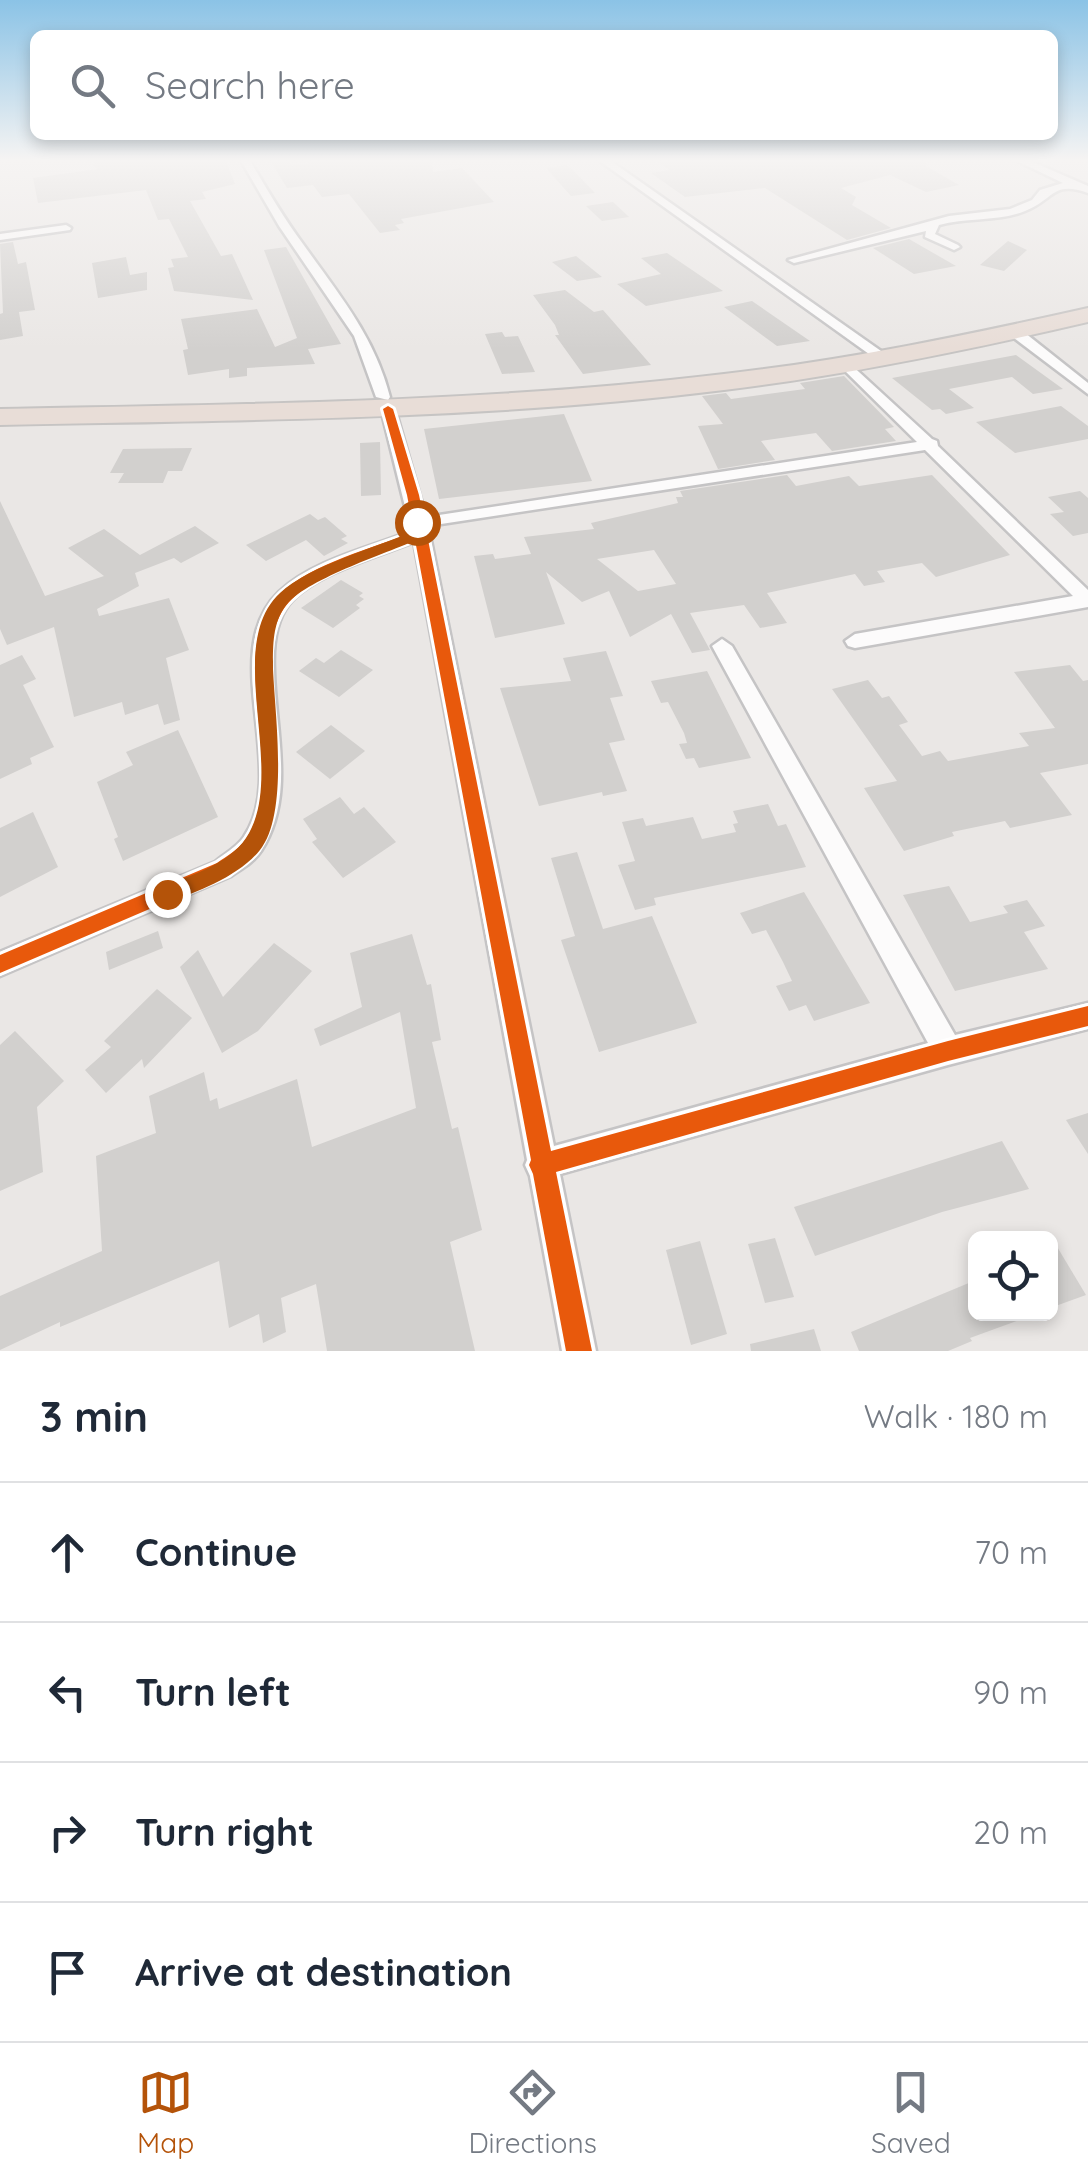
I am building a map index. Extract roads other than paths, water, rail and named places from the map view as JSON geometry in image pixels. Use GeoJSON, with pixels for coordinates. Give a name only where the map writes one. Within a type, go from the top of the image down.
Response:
{"type":"FeatureCollection","features":[{"type":"Feature","properties":{"kind":"highway"},"geometry":{"type":"LineString","coordinates":[[0,405],[386,403],[654,379],[874,350],[1088,304]]}},
{"type":"Feature","properties":{"kind":"highway"},"geometry":{"type":"LineString","coordinates":[[0,416],[676,388],[848,366],[1088,315]]}},
{"type":"Feature","properties":{"kind":"street"},"geometry":{"type":"LineString","coordinates":[[283,222],[364,336],[378,370],[413,495],[578,1351]]}},
{"type":"Feature","properties":{"kind":"street"},"geometry":{"type":"LineString","coordinates":[[689,222],[874,350]]}},
{"type":"Feature","properties":{"kind":"street"},"geometry":{"type":"LineString","coordinates":[[794,260],[941,222]]}},
{"type":"Feature","properties":{"kind":"street"},"geometry":{"type":"LineString","coordinates":[[933,226],[929,235],[954,247]]}},
{"type":"Feature","properties":{"kind":"street"},"geometry":{"type":"LineString","coordinates":[[0,237],[66,228]]}},
{"type":"Feature","properties":{"kind":"street"},"geometry":{"type":"LineString","coordinates":[[1016,332],[1088,390]]}},
{"type":"Feature","properties":{"kind":"street"},"geometry":{"type":"LineString","coordinates":[[848,366],[932,444],[1087,600]]}},
{"type":"Feature","properties":{"kind":"street"},"geometry":{"type":"LineString","coordinates":[[0,964],[223,869],[254,844],[270,799],[265,650],[270,616],[284,597],[306,582],[418,528],[932,444]]}},
{"type":"Feature","properties":{"kind":"street"},"geometry":{"type":"LineString","coordinates":[[855,641],[1087,600]]}},
{"type":"Feature","properties":{"kind":"street"},"geometry":{"type":"LineString","coordinates":[[722,646],[948,1051]]}},
{"type":"Feature","properties":{"kind":"street"},"geometry":{"type":"LineString","coordinates":[[540,1165],[1088,1016]]}}]}
